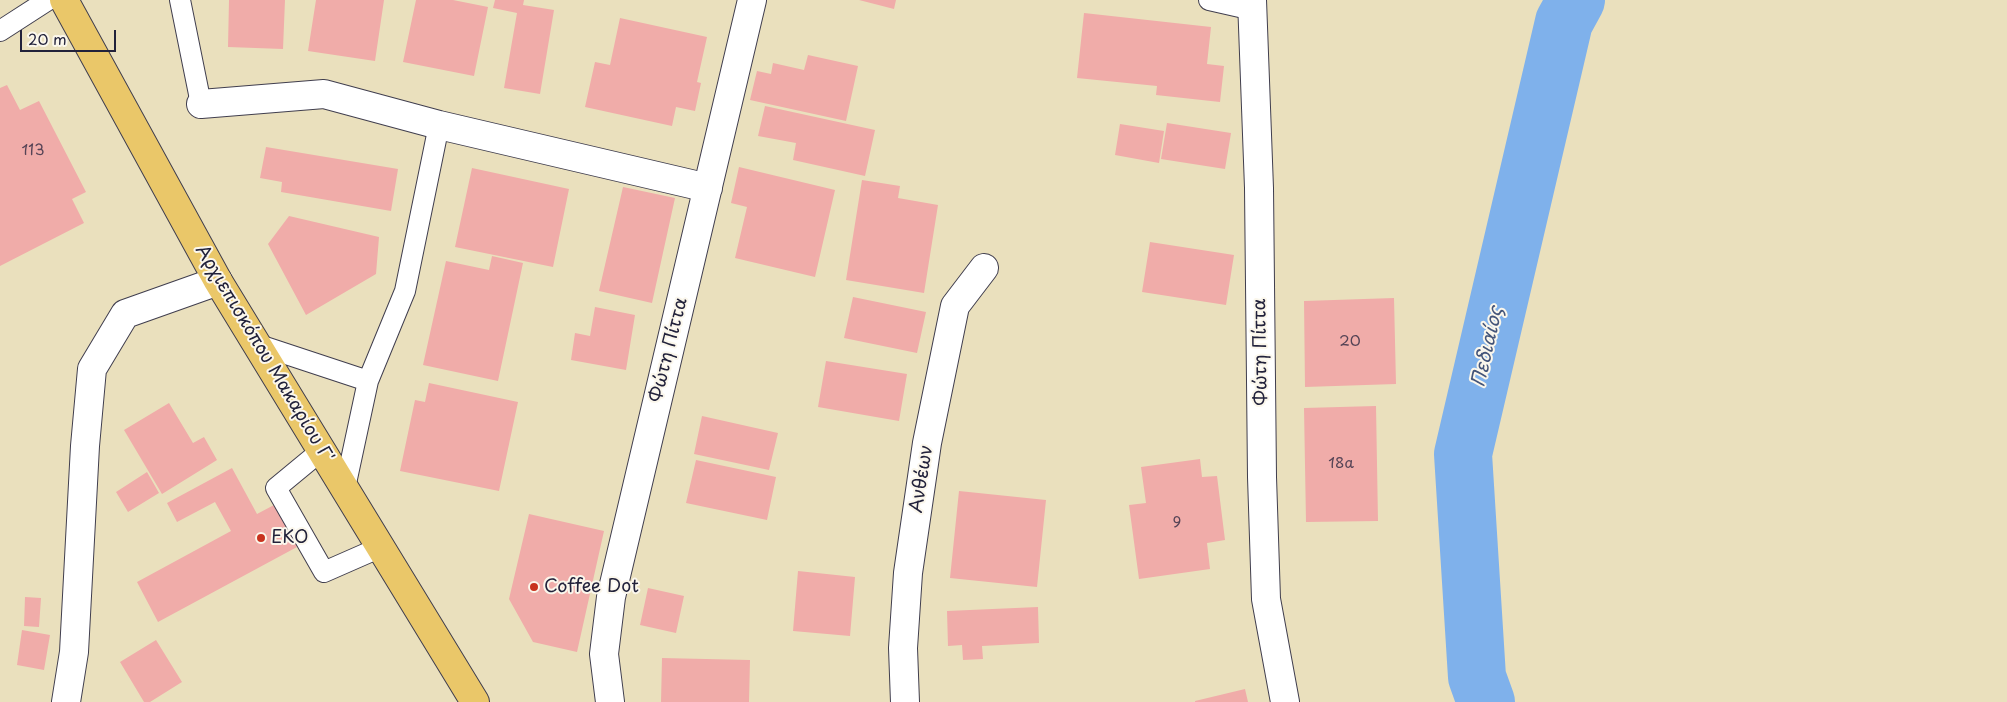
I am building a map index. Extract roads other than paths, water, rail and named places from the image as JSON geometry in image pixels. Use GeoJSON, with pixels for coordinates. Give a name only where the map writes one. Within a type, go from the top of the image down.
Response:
{"type":"FeatureCollection","features":[{"type":"Feature","properties":{"kind":"main road","name":"Αρχιεπισκόπου Μακαρίου Γ'"},"geometry":{"type":"LineString","coordinates":[[64,0],[218,281],[476,702]]}},
{"type":"Feature","properties":{"kind":"street","name":"Φώτη Πίττα"},"geometry":{"type":"LineString","coordinates":[[610,702],[604,654],[610,597],[752,0]]}},
{"type":"Feature","properties":{"kind":"street","name":"Φώτη Πίττα"},"geometry":{"type":"LineString","coordinates":[[1253,5],[1259,188],[1262,477],[1266,599],[1285,702]]}},
{"type":"Feature","properties":{"kind":"street"},"geometry":{"type":"LineString","coordinates":[[201,104],[324,94],[439,125],[708,188]]}},
{"type":"Feature","properties":{"kind":"street","name":"Ανθέων"},"geometry":{"type":"LineString","coordinates":[[905,702],[903,648],[908,573],[927,443],[955,306],[984,268]]}},
{"type":"Feature","properties":{"kind":"street"},"geometry":{"type":"LineString","coordinates":[[66,702],[74,652],[85,446],[92,369],[125,314],[218,281]]}},
{"type":"Feature","properties":{"kind":"lane"},"geometry":{"type":"LineString","coordinates":[[0,31],[48,0]]}},
{"type":"Feature","properties":{"kind":"lane"},"geometry":{"type":"LineString","coordinates":[[180,0],[201,104]]}},
{"type":"Feature","properties":{"kind":"lane"},"geometry":{"type":"LineString","coordinates":[[1209,0],[1253,5]]}},
{"type":"Feature","properties":{"kind":"lane"},"geometry":{"type":"LineString","coordinates":[[345,488],[368,381],[405,291],[439,125]]}},
{"type":"Feature","properties":{"kind":"lane"},"geometry":{"type":"LineString","coordinates":[[256,344],[368,381]]}},
{"type":"Feature","properties":{"kind":"lane"},"geometry":{"type":"LineString","coordinates":[[322,450],[276,488],[324,572],[381,547]]}},
{"type":"Feature","properties":{"kind":"waterway","name":"Πεδιαίος"},"geometry":{"type":"LineString","coordinates":[[1486,702],[1477,677],[1463,454],[1564,22],[1576,0]]}},
{"type":"Feature","properties":{"kind":"place","name":"EKO"},"geometry":{"type":"Point","coordinates":[261,538]}},
{"type":"Feature","properties":{"kind":"place","name":"Coffee Dot"},"geometry":{"type":"Point","coordinates":[534,587]}}]}
